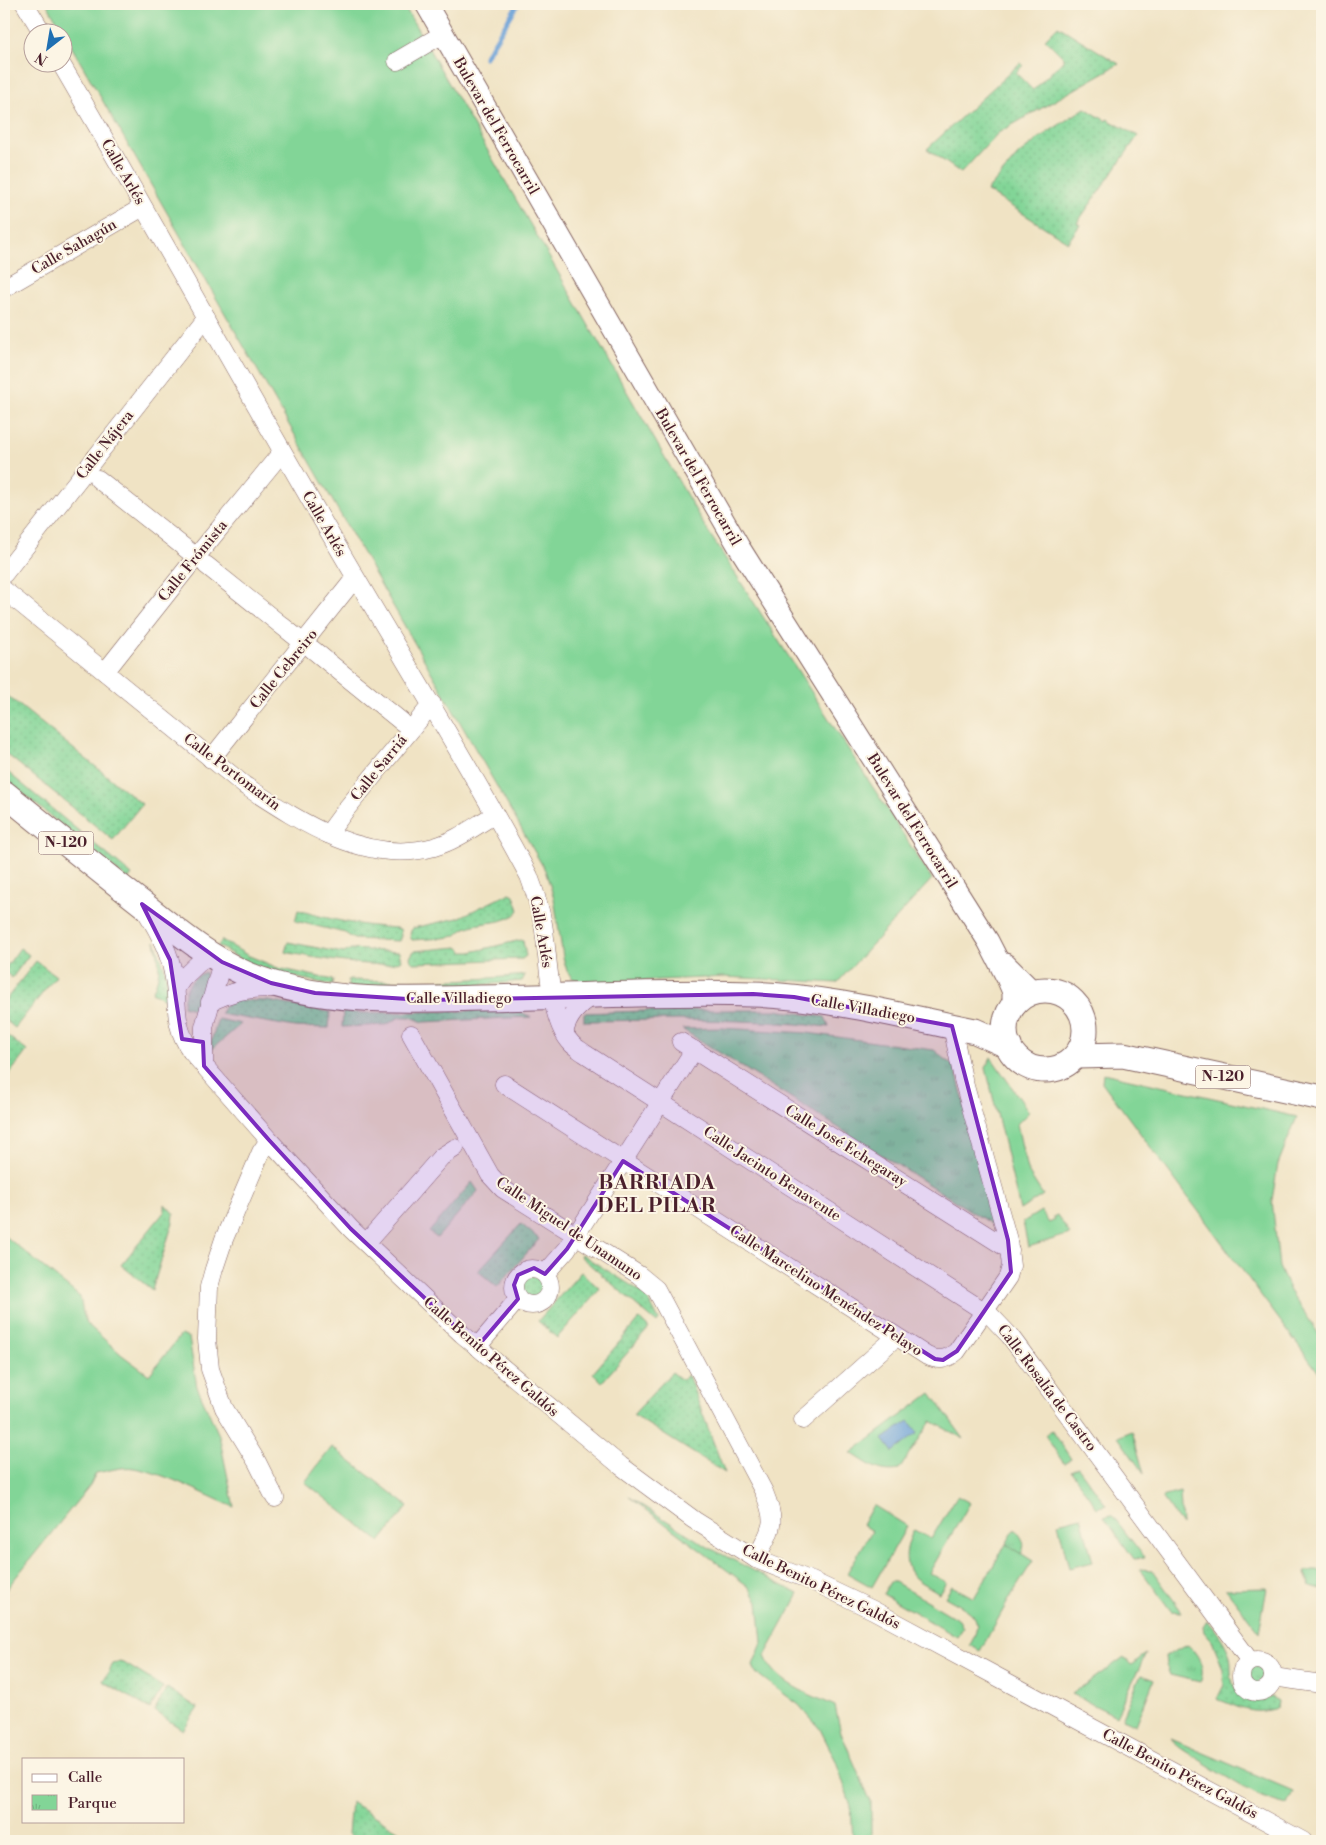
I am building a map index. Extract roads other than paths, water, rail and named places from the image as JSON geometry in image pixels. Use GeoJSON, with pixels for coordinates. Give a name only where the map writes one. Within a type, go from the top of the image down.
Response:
{"type":"FeatureCollection","features":[{"type":"Feature","properties":{"kind":"highway","name":"Calle Villadiego"},"geometry":{"type":"LineString","coordinates":[[4,793],[142,904],[215,958],[246,974],[287,988],[338,996],[423,1000],[594,995],[754,994],[794,997],[963,1028],[1009,1046]]}},
{"type":"Feature","properties":{"kind":"highway"},"geometry":{"type":"LineString","coordinates":[[1046,990],[1059,993],[1070,999],[1079,1008],[1084,1020],[1085,1029],[1082,1045],[1076,1056],[1066,1065],[1040,1070],[1027,1066],[1016,1057],[1009,1046],[1006,1033],[1010,1014],[1022,998],[1034,992],[1046,990]]}},
{"type":"Feature","properties":{"kind":"highway","name":"Calle Villadiego"},"geometry":{"type":"LineString","coordinates":[[963,1028],[1010,1014]]}},
{"type":"Feature","properties":{"kind":"highway","name":"N-120"},"geometry":{"type":"LineString","coordinates":[[1085,1029],[1123,1055]]}},
{"type":"Feature","properties":{"kind":"highway","name":"N-120"},"geometry":{"type":"LineString","coordinates":[[1076,1056],[1123,1055],[1322,1098]]}},
{"type":"Feature","properties":{"kind":"main road","name":"Bulevar del Ferrocarril"},"geometry":{"type":"LineString","coordinates":[[426,4],[738,547],[988,940],[1010,970],[1034,992]]}},
{"type":"Feature","properties":{"kind":"main road","name":"Bulevar del Ferrocarril"},"geometry":{"type":"LineString","coordinates":[[988,940],[1013,992],[1010,1014]]}},
{"type":"Feature","properties":{"kind":"street"},"geometry":{"type":"LineString","coordinates":[[25,4],[36,22]]}},
{"type":"Feature","properties":{"kind":"street"},"geometry":{"type":"LineString","coordinates":[[397,61],[443,34]]}},
{"type":"Feature","properties":{"kind":"street","name":"Calle Arlés"},"geometry":{"type":"LineString","coordinates":[[66,72],[282,452],[432,704],[529,876],[543,924],[553,997]]}},
{"type":"Feature","properties":{"kind":"street","name":"Calle Sahagún"},"geometry":{"type":"LineString","coordinates":[[4,288],[143,207]]}},
{"type":"Feature","properties":{"kind":"street","name":"Calle Nájera"},"geometry":{"type":"LineString","coordinates":[[4,574],[206,317]]}},
{"type":"Feature","properties":{"kind":"street","name":"Calle Frómista"},"geometry":{"type":"LineString","coordinates":[[105,672],[282,452]]}},
{"type":"Feature","properties":{"kind":"street"},"geometry":{"type":"LineString","coordinates":[[98,479],[190,552]]}},
{"type":"Feature","properties":{"kind":"street"},"geometry":{"type":"LineString","coordinates":[[206,565],[296,637]]}},
{"type":"Feature","properties":{"kind":"street","name":"Calle Cebreiro"},"geometry":{"type":"LineString","coordinates":[[211,759],[356,578]]}},
{"type":"Feature","properties":{"kind":"street","name":"Calle Portomarín"},"geometry":{"type":"LineString","coordinates":[[4,590],[244,785],[310,826],[359,846],[399,852],[434,847],[448,842],[494,815]]}},
{"type":"Feature","properties":{"kind":"street"},"geometry":{"type":"LineString","coordinates":[[312,649],[402,722]]}},
{"type":"Feature","properties":{"kind":"street","name":"Calle Sarriá"},"geometry":{"type":"LineString","coordinates":[[328,834],[432,704]]}},
{"type":"Feature","properties":{"kind":"street","name":"Calle Benito Pérez Galdós"},"geometry":{"type":"LineString","coordinates":[[142,904],[160,935],[170,960],[176,988],[177,1019],[182,1039],[204,1066],[328,1206],[425,1300],[477,1347],[621,1466],[694,1520],[756,1558],[812,1581],[873,1610],[1303,1841]]}},
{"type":"Feature","properties":{"kind":"street"},"geometry":{"type":"LineString","coordinates":[[176,988],[182,979],[215,958]]}},
{"type":"Feature","properties":{"kind":"street"},"geometry":{"type":"LineString","coordinates":[[204,1066],[203,1037],[210,1002],[215,958]]}},
{"type":"Feature","properties":{"kind":"street"},"geometry":{"type":"LineString","coordinates":[[210,1002],[233,992],[250,988],[287,988]]}},
{"type":"Feature","properties":{"kind":"street"},"geometry":{"type":"LineString","coordinates":[[564,1033],[571,1015],[594,995]]}},
{"type":"Feature","properties":{"kind":"street","name":"Calle Jacinto Benavente"},"geometry":{"type":"LineString","coordinates":[[553,997],[559,1022],[564,1033],[571,1043],[584,1053],[984,1310]]}},
{"type":"Feature","properties":{"kind":"street"},"geometry":{"type":"LineString","coordinates":[[963,1028],[964,1080],[1010,1250],[1011,1272],[984,1310]]}},
{"type":"Feature","properties":{"kind":"street","name":"Calle Miguel de Unamuno"},"geometry":{"type":"LineString","coordinates":[[411,1034],[490,1175],[503,1189],[639,1275],[656,1289],[764,1492],[772,1513],[772,1527],[756,1558]]}},
{"type":"Feature","properties":{"kind":"street"},"geometry":{"type":"LineString","coordinates":[[182,1039],[193,1041],[203,1037]]}},
{"type":"Feature","properties":{"kind":"street","name":"Calle José Echegaray"},"geometry":{"type":"LineString","coordinates":[[660,1102],[688,1046],[1010,1250]]}},
{"type":"Feature","properties":{"kind":"street","name":"Calle Marcelino Menéndez Pelayo"},"geometry":{"type":"LineString","coordinates":[[504,1084],[927,1356],[944,1360],[951,1356],[957,1351],[984,1310]]}},
{"type":"Feature","properties":{"kind":"street"},"geometry":{"type":"LineString","coordinates":[[545,1274],[567,1249],[660,1102]]}},
{"type":"Feature","properties":{"kind":"street"},"geometry":{"type":"LineString","coordinates":[[270,1140],[261,1152],[224,1238],[214,1269],[209,1287],[207,1339],[210,1369],[224,1408],[257,1462],[275,1498]]}},
{"type":"Feature","properties":{"kind":"street"},"geometry":{"type":"LineString","coordinates":[[366,1242],[442,1157],[456,1148]]}},
{"type":"Feature","properties":{"kind":"street"},"geometry":{"type":"LineString","coordinates":[[534,1268],[545,1274],[551,1289],[546,1299],[530,1306],[518,1299],[514,1291],[514,1285],[518,1275],[523,1271],[534,1268]]}},
{"type":"Feature","properties":{"kind":"street"},"geometry":{"type":"LineString","coordinates":[[477,1347],[518,1299]]}},
{"type":"Feature","properties":{"kind":"street","name":"Calle Rosalía de Castro"},"geometry":{"type":"LineString","coordinates":[[984,1310],[1010,1336],[1250,1661]]}},
{"type":"Feature","properties":{"kind":"street"},"geometry":{"type":"LineString","coordinates":[[803,1420],[896,1336]]}},
{"type":"Feature","properties":{"kind":"street"},"geometry":{"type":"LineString","coordinates":[[1250,1661],[1264,1661],[1271,1667],[1273,1677],[1270,1686],[1266,1689],[1261,1691],[1251,1690],[1244,1684],[1241,1674],[1250,1661]]}},
{"type":"Feature","properties":{"kind":"street"},"geometry":{"type":"LineString","coordinates":[[1273,1677],[1322,1684]]}},
{"type":"Feature","properties":{"kind":"water"},"geometry":{"type":"Polygon","coordinates":[[[909,1421],[918,1433],[893,1452],[883,1439],[909,1421]]]}},
{"type":"Feature","properties":{"kind":"waterway"},"geometry":{"type":"LineString","coordinates":[[485,57],[518,4]]}},
{"type":"Feature","properties":{"kind":"district","name":"BARRIADA DEL PILAR"},"geometry":{"type":"Point","coordinates":[657,1194]}}]}
